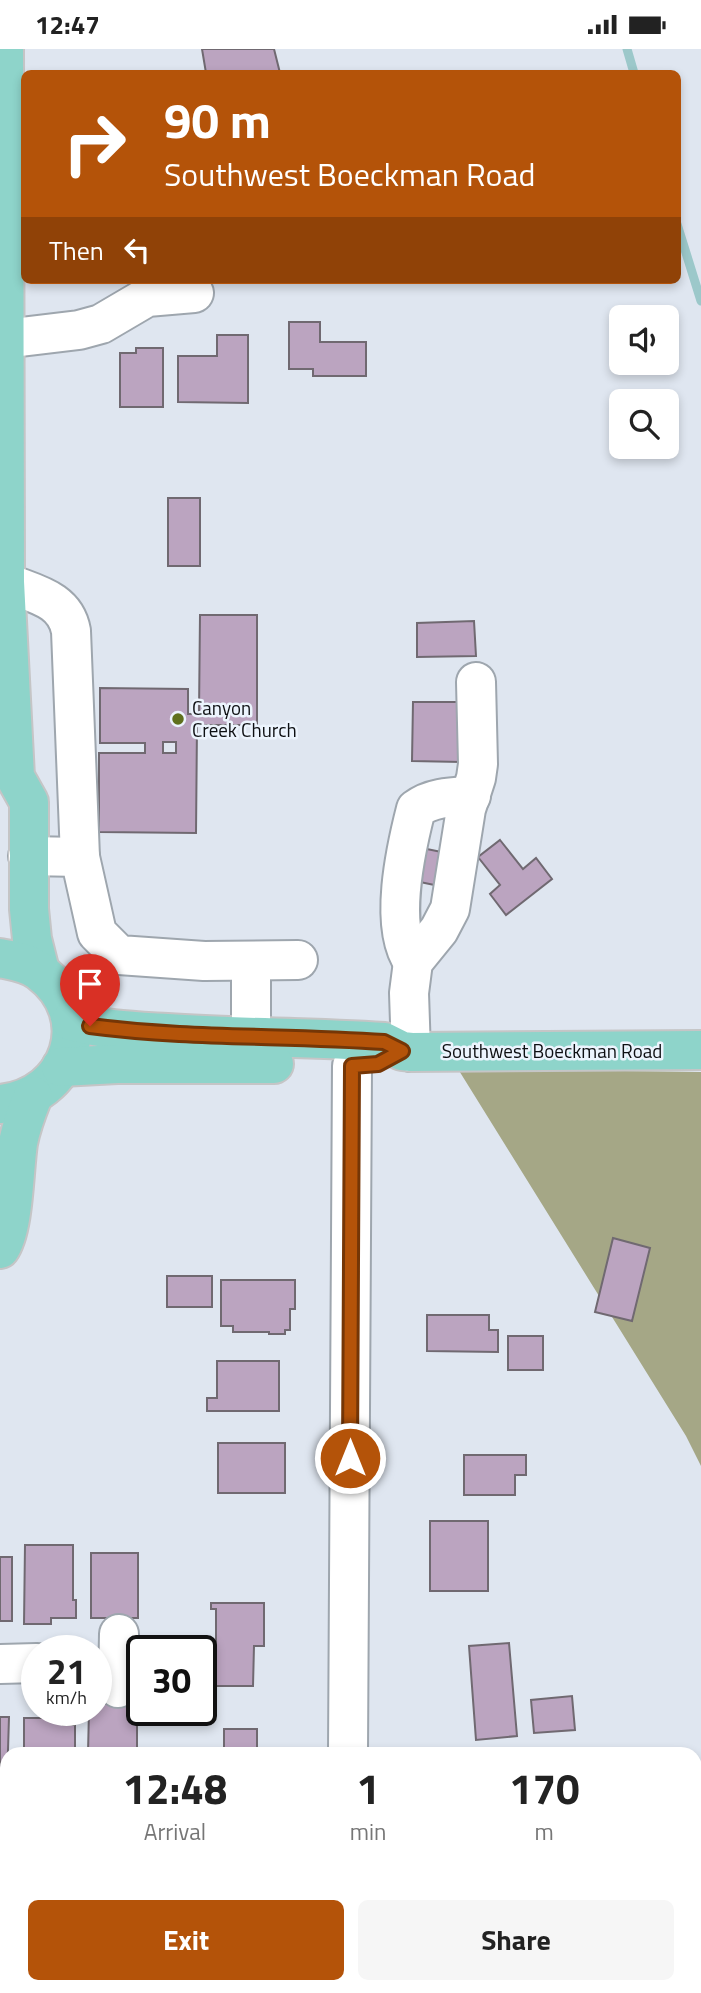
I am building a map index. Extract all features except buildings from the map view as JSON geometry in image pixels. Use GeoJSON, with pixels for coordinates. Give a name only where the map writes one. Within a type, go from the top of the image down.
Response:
{"type":"FeatureCollection","features":[{"type":"Feature","properties":{"kind":"main road"},"geometry":{"type":"LineString","coordinates":[[4,49],[7,789],[29,802],[29,909],[32,939],[40,971]]}},
{"type":"Feature","properties":{"kind":"main road"},"geometry":{"type":"LineString","coordinates":[[0,958],[20,961],[40,971],[61,992],[71,1021],[70,1051],[56,1077],[16,1100],[19,1140],[11,1210],[4,1244],[0,1249]]}},
{"type":"Feature","properties":{"kind":"main road","name":"Southwest Boeckman Road"},"geometry":{"type":"LineString","coordinates":[[71,1021],[123,1030],[384,1042],[407,1052]]}},
{"type":"Feature","properties":{"kind":"main road","name":"Southwest Boeckman Road"},"geometry":{"type":"LineString","coordinates":[[61,1067],[204,1063],[352,1066],[378,1064],[407,1052],[701,1050]]}},
{"type":"Feature","properties":{"kind":"street"},"geometry":{"type":"LineString","coordinates":[[4,339],[79,330],[101,324],[147,297],[194,293]]}},
{"type":"Feature","properties":{"kind":"street"},"geometry":{"type":"LineString","coordinates":[[5,582],[57,604],[68,617],[71,631],[80,857],[97,933],[119,955],[204,961],[298,960]]}},
{"type":"Feature","properties":{"kind":"street"},"geometry":{"type":"LineString","coordinates":[[407,1052],[413,962],[439,930],[450,909],[466,809],[478,764],[477,682]]}},
{"type":"Feature","properties":{"kind":"street"},"geometry":{"type":"LineString","coordinates":[[413,962],[404,946],[400,900],[401,882],[416,809],[424,803],[438,799],[471,796]]}},
{"type":"Feature","properties":{"kind":"street"},"geometry":{"type":"LineString","coordinates":[[28,856],[80,857]]}},
{"type":"Feature","properties":{"kind":"street"},"geometry":{"type":"LineString","coordinates":[[251,961],[251,1037]]}},
{"type":"Feature","properties":{"kind":"street"},"geometry":{"type":"LineString","coordinates":[[348,1747],[352,1066]]}},
{"type":"Feature","properties":{"kind":"street"},"geometry":{"type":"LineString","coordinates":[[0,1664],[21,1663]]}},
{"type":"Feature","properties":{"kind":"green space"},"geometry":{"type":"Polygon","coordinates":[[[458,1069],[701,1072],[701,1466],[686,1436],[458,1069]]]}},
{"type":"Feature","properties":{"kind":"waterway"},"geometry":{"type":"LineString","coordinates":[[627,49],[633,70]]}},
{"type":"Feature","properties":{"kind":"waterway"},"geometry":{"type":"LineString","coordinates":[[681,237],[701,301]]}},
{"type":"Feature","properties":{"kind":"place","name":"Canyon Creek Church"},"geometry":{"type":"Point","coordinates":[178,719]}},
{"type":"Feature","properties":{"kind":"route"},"geometry":{"type":"LineString","coordinates":[[90,1026],[206,1036],[363,1040],[384,1042],[402,1051],[378,1064],[352,1066],[350,1458]]}}]}
